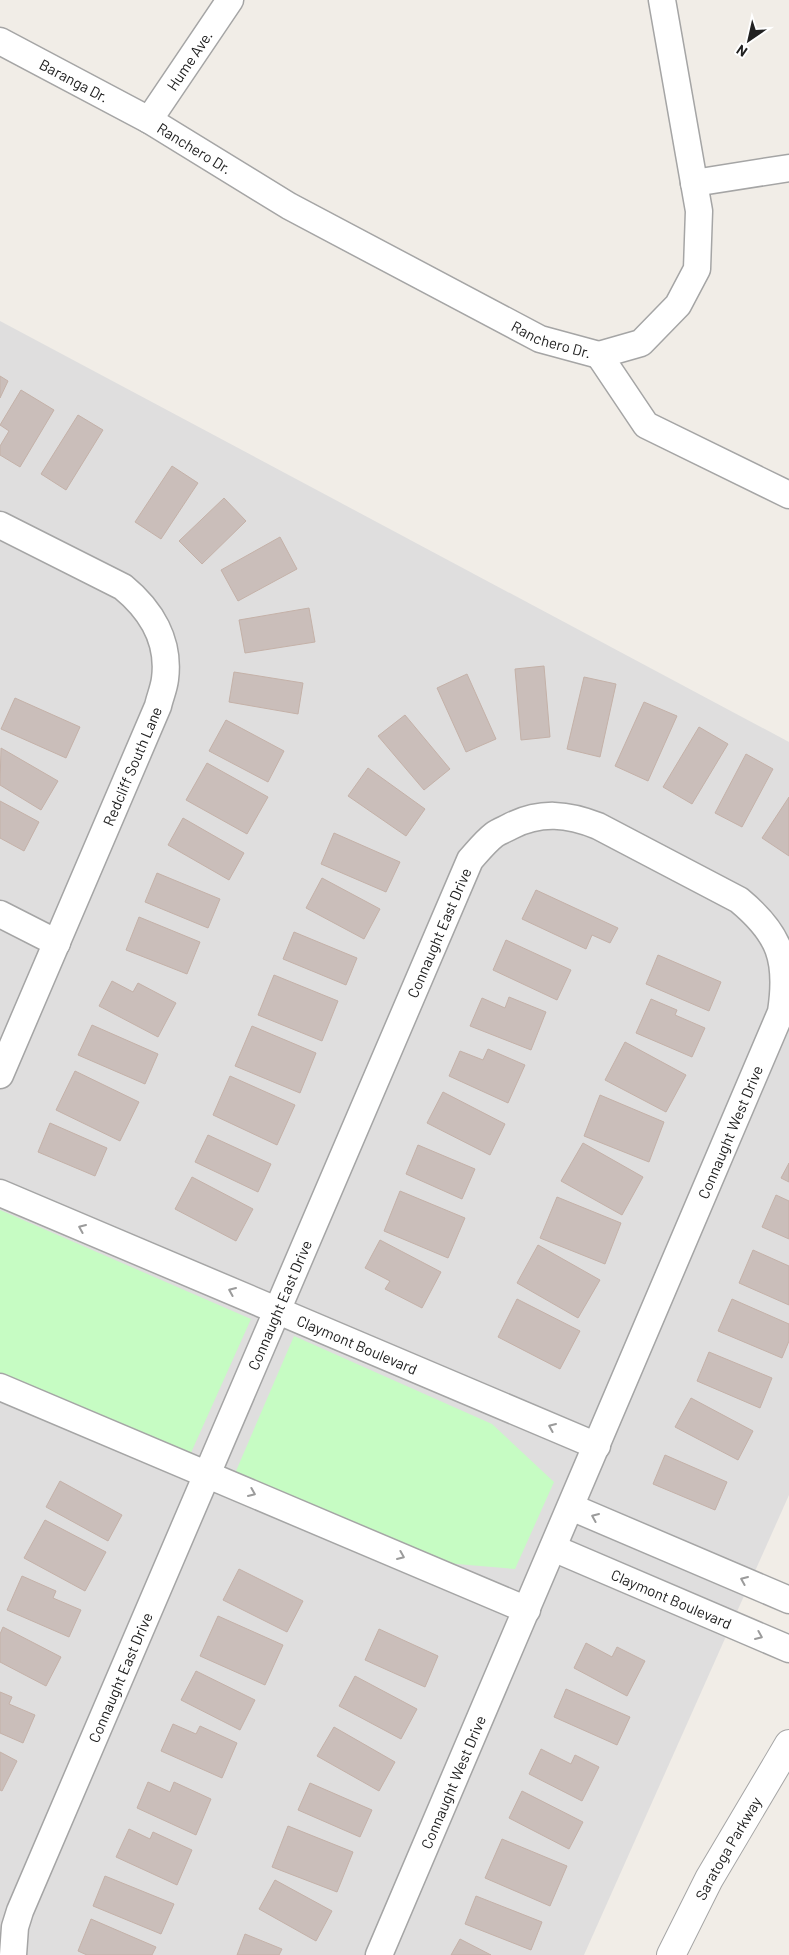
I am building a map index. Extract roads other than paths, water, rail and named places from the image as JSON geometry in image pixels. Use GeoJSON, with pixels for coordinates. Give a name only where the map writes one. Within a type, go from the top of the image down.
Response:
{"type":"FeatureCollection","features":[{"type":"Feature","properties":{"kind":"street","name":"Hume Ave."},"geometry":{"type":"LineString","coordinates":[[149,120],[230,0]]}},
{"type":"Feature","properties":{"kind":"street","name":"Ranchero Dr."},"geometry":{"type":"LineString","coordinates":[[149,120],[289,206],[540,339],[599,355],[641,342],[678,305],[697,269],[698,211],[662,0]]}},
{"type":"Feature","properties":{"kind":"street","name":"Baranga Dr."},"geometry":{"type":"LineString","coordinates":[[0,41],[149,120]]}},
{"type":"Feature","properties":{"kind":"street"},"geometry":{"type":"LineString","coordinates":[[694,183],[789,168]]}},
{"type":"Feature","properties":{"kind":"street"},"geometry":{"type":"LineString","coordinates":[[599,355],[646,425],[789,494]]}},
{"type":"Feature","properties":{"kind":"street","name":"Redcliff South Lane"},"geometry":{"type":"LineString","coordinates":[[0,525],[122,587],[135,597],[150,615],[160,633],[165,655],[165,680],[158,706],[0,1075]]}},
{"type":"Feature","properties":{"kind":"street","name":"Connaught East Drive"},"geometry":{"type":"LineString","coordinates":[[13,1955],[15,1927],[20,1911],[470,860],[485,842],[496,833],[526,819],[555,815],[578,819],[598,826],[665,862]]}},
{"type":"Feature","properties":{"kind":"street","name":"Connaught West Drive"},"geometry":{"type":"LineString","coordinates":[[596,1446],[781,1012],[786,986],[784,966],[775,939],[759,916],[738,900],[665,862]]}},
{"type":"Feature","properties":{"kind":"street"},"geometry":{"type":"LineString","coordinates":[[0,914],[57,943]]}},
{"type":"Feature","properties":{"kind":"street","name":"Claymont Boulevard"},"geometry":{"type":"LineString","coordinates":[[0,1193],[596,1446]]}},
{"type":"Feature","properties":{"kind":"street"},"geometry":{"type":"LineString","coordinates":[[0,1387],[527,1610],[596,1446]]}},
{"type":"Feature","properties":{"kind":"street"},"geometry":{"type":"LineString","coordinates":[[571,1507],[789,1600]]}},
{"type":"Feature","properties":{"kind":"street","name":"Claymont Boulevard"},"geometry":{"type":"LineString","coordinates":[[553,1548],[789,1648]]}},
{"type":"Feature","properties":{"kind":"street","name":"Connaught West Drive"},"geometry":{"type":"LineString","coordinates":[[379,1955],[527,1610]]}},
{"type":"Feature","properties":{"kind":"street","name":"Saratoga Parkway"},"geometry":{"type":"LineString","coordinates":[[671,1955],[709,1879],[789,1744]]}}]}
